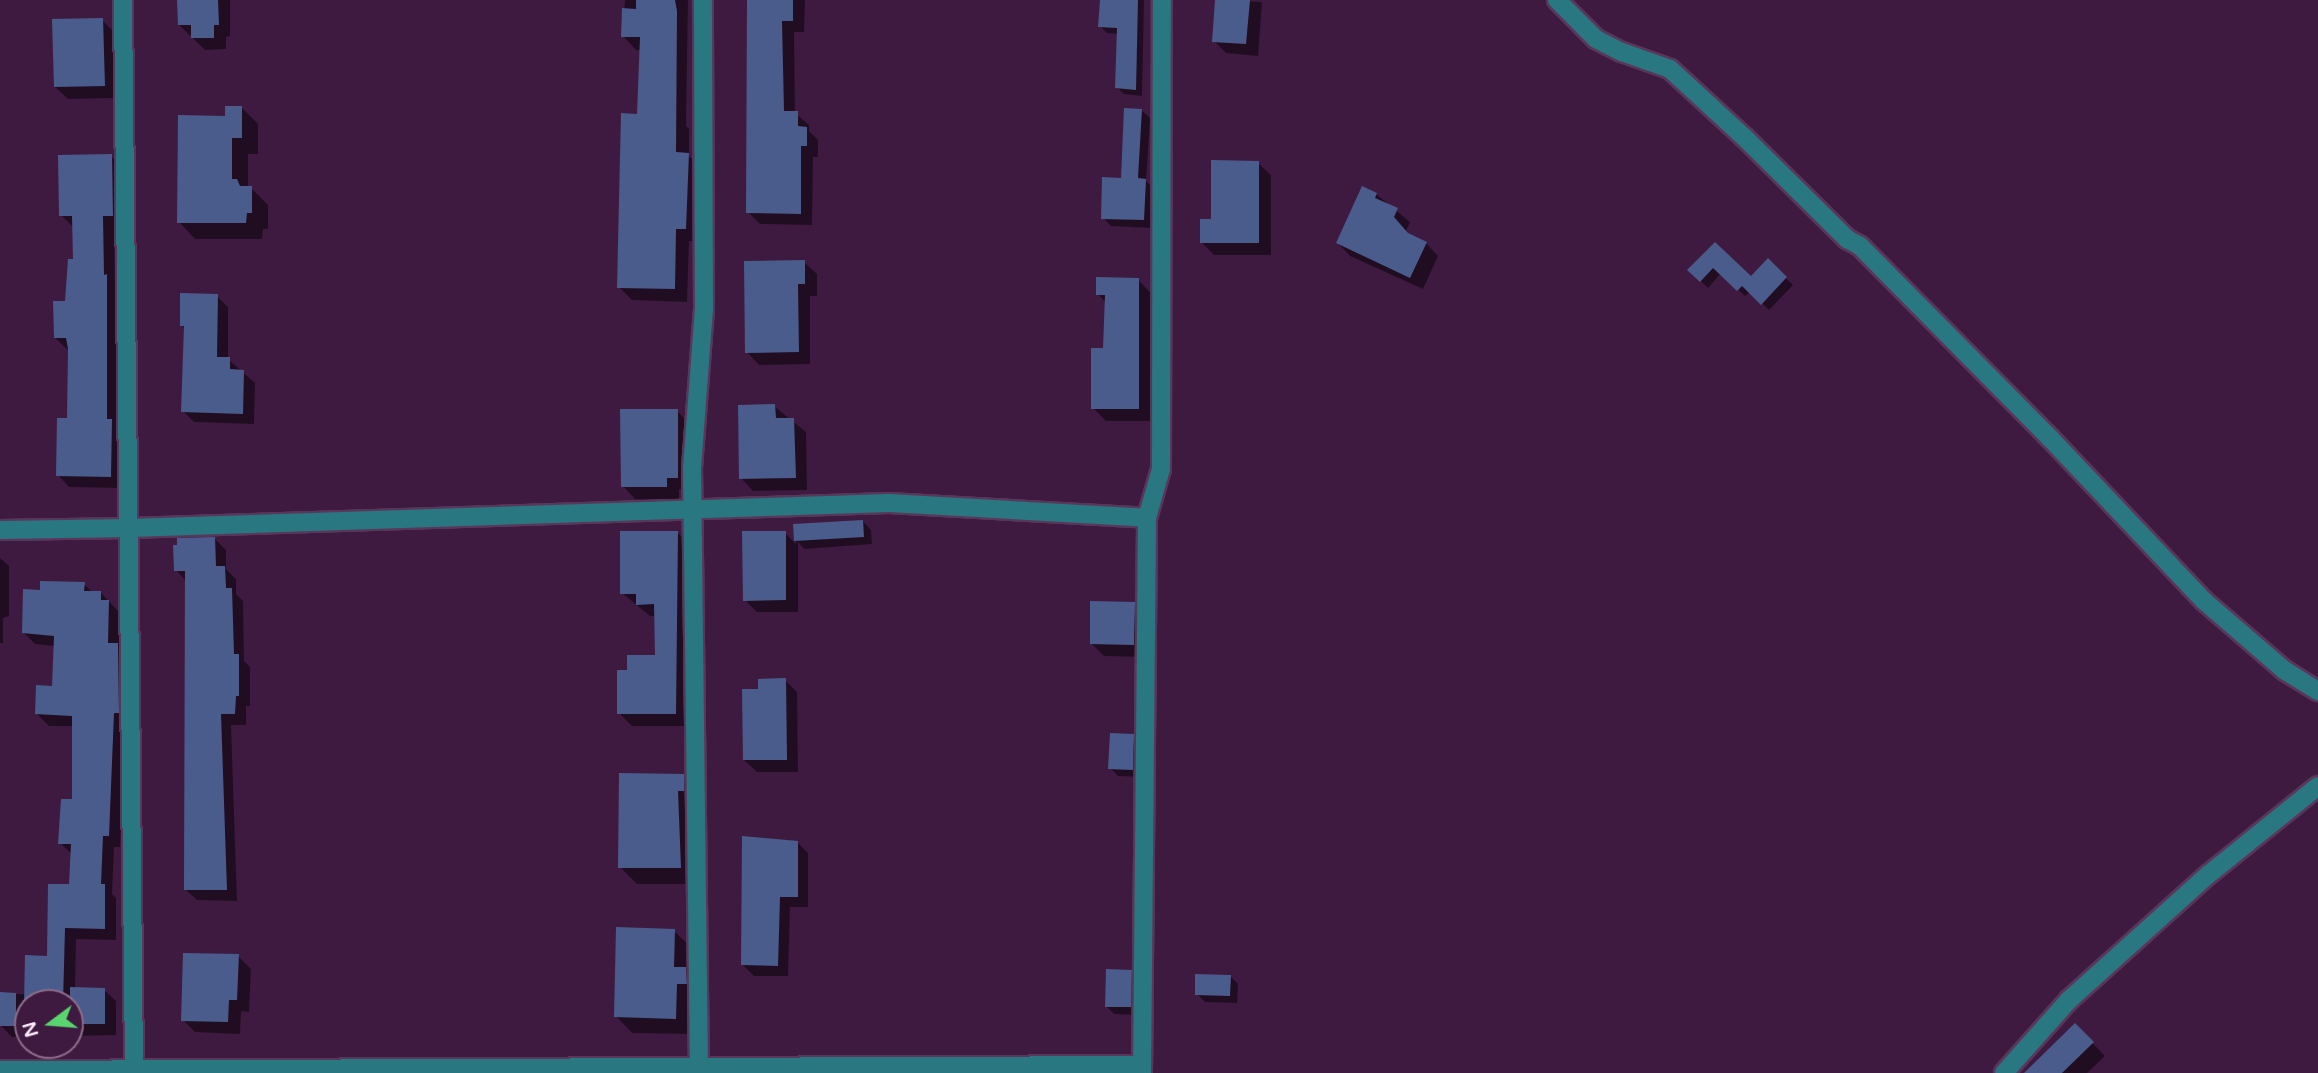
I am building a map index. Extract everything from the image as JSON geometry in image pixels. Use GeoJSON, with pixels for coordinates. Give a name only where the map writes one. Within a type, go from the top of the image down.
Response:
{"type":"FeatureCollection","features":[{"type":"Feature","properties":{"kind":"street"},"geometry":{"type":"LineString","coordinates":[[123,0],[134,1071]]}},
{"type":"Feature","properties":{"kind":"street"},"geometry":{"type":"LineString","coordinates":[[699,1071],[692,468],[704,310],[703,0]]}},
{"type":"Feature","properties":{"kind":"street"},"geometry":{"type":"LineString","coordinates":[[0,1070],[1142,1069],[1147,518],[1161,469],[1162,0]]}},
{"type":"Feature","properties":{"kind":"street"},"geometry":{"type":"LineString","coordinates":[[1557,0],[1596,39],[1622,52],[1670,69],[1847,239],[1860,246],[2050,438],[2203,600],[2284,670],[2318,691]]}},
{"type":"Feature","properties":{"kind":"street"},"geometry":{"type":"LineString","coordinates":[[0,530],[889,503],[1147,518]]}},
{"type":"Feature","properties":{"kind":"street"},"geometry":{"type":"LineString","coordinates":[[2004,1073],[2069,1000],[2209,874],[2318,786]]}},
{"type":"Feature","properties":{"kind":"building"},"geometry":{"type":"Polygon","coordinates":[[[177,0],[218,0],[219,25],[214,25],[214,38],[191,38],[191,25],[178,25],[177,0]]]}},
{"type":"Feature","properties":{"kind":"building"},"geometry":{"type":"Polygon","coordinates":[[[636,0],[675,0],[677,11],[676,152],[689,153],[686,229],[676,229],[675,289],[617,288],[621,113],[637,114],[640,37],[621,37],[622,8],[636,9],[636,0]]]}},
{"type":"Feature","properties":{"kind":"building"},"geometry":{"type":"Polygon","coordinates":[[[747,0],[793,0],[793,21],[782,21],[784,111],[798,111],[798,126],[807,127],[807,146],[801,146],[801,214],[746,213],[747,0]]]}},
{"type":"Feature","properties":{"kind":"building"},"geometry":{"type":"Polygon","coordinates":[[[1100,0],[1138,0],[1136,90],[1115,88],[1117,28],[1098,27],[1100,0]]]}},
{"type":"Feature","properties":{"kind":"building"},"geometry":{"type":"Polygon","coordinates":[[[1215,0],[1250,0],[1246,44],[1212,42],[1215,0]]]}},
{"type":"Feature","properties":{"kind":"building"},"geometry":{"type":"Polygon","coordinates":[[[103,18],[105,86],[54,87],[52,19],[103,18]]]}},
{"type":"Feature","properties":{"kind":"building"},"geometry":{"type":"Polygon","coordinates":[[[225,106],[242,106],[242,138],[232,138],[232,179],[237,179],[240,186],[252,186],[252,213],[247,213],[246,223],[177,223],[178,115],[225,116],[225,106]]]}},
{"type":"Feature","properties":{"kind":"building"},"geometry":{"type":"Polygon","coordinates":[[[1124,108],[1142,109],[1138,178],[1146,179],[1144,220],[1101,219],[1102,177],[1121,178],[1124,108]]]}},
{"type":"Feature","properties":{"kind":"building"},"geometry":{"type":"Polygon","coordinates":[[[112,154],[113,216],[103,216],[104,275],[107,274],[107,419],[112,419],[111,477],[56,476],[57,418],[67,418],[68,349],[66,338],[54,338],[53,301],[65,301],[68,259],[73,259],[72,216],[59,216],[58,155],[112,154]]]}},
{"type":"Feature","properties":{"kind":"building"},"geometry":{"type":"Polygon","coordinates":[[[1211,160],[1259,161],[1259,243],[1200,243],[1200,219],[1211,219],[1211,160]]]}},
{"type":"Feature","properties":{"kind":"building"},"geometry":{"type":"Polygon","coordinates":[[[1362,186],[1377,193],[1375,198],[1398,208],[1394,217],[1408,233],[1427,242],[1410,278],[1336,243],[1362,186]]]}},
{"type":"Feature","properties":{"kind":"building"},"geometry":{"type":"Polygon","coordinates":[[[1715,242],[1751,276],[1768,258],[1787,277],[1761,305],[1742,286],[1737,291],[1713,268],[1700,282],[1687,270],[1715,242]]]}},
{"type":"Feature","properties":{"kind":"building"},"geometry":{"type":"Polygon","coordinates":[[[805,260],[805,284],[798,284],[799,352],[745,353],[744,261],[805,260]]]}},
{"type":"Feature","properties":{"kind":"building"},"geometry":{"type":"Polygon","coordinates":[[[1096,277],[1139,278],[1139,409],[1091,409],[1091,348],[1103,348],[1105,295],[1096,295],[1096,277]]]}},
{"type":"Feature","properties":{"kind":"building"},"geometry":{"type":"Polygon","coordinates":[[[180,293],[218,294],[217,357],[230,357],[230,369],[244,370],[243,414],[181,412],[184,326],[180,326],[180,293]]]}},
{"type":"Feature","properties":{"kind":"building"},"geometry":{"type":"Polygon","coordinates":[[[775,404],[776,418],[794,418],[796,478],[739,479],[738,405],[775,404]]]}},
{"type":"Feature","properties":{"kind":"building"},"geometry":{"type":"Polygon","coordinates":[[[620,409],[678,409],[678,478],[667,478],[667,487],[621,487],[620,409]]]}},
{"type":"Feature","properties":{"kind":"building"},"geometry":{"type":"Polygon","coordinates":[[[863,520],[864,537],[794,541],[793,524],[863,520]]]}},
{"type":"Feature","properties":{"kind":"building"},"geometry":{"type":"Polygon","coordinates":[[[620,531],[678,531],[676,714],[617,714],[617,670],[627,670],[627,655],[655,655],[654,604],[636,605],[636,594],[620,594],[620,531]]]}},
{"type":"Feature","properties":{"kind":"building"},"geometry":{"type":"Polygon","coordinates":[[[742,531],[786,531],[786,600],[743,601],[742,531]]]}},
{"type":"Feature","properties":{"kind":"building"},"geometry":{"type":"Polygon","coordinates":[[[215,537],[216,566],[225,566],[226,588],[232,588],[234,654],[239,654],[239,696],[236,696],[235,714],[221,714],[227,890],[184,890],[185,571],[174,571],[173,545],[177,545],[177,538],[215,537]]]}},
{"type":"Feature","properties":{"kind":"building"},"geometry":{"type":"Polygon","coordinates":[[[40,581],[85,582],[84,591],[101,591],[101,600],[109,600],[108,643],[118,643],[119,713],[114,713],[109,836],[103,836],[101,884],[105,884],[105,929],[65,928],[63,989],[24,989],[25,955],[47,956],[48,884],[69,884],[71,844],[58,844],[61,799],[72,799],[72,716],[35,714],[36,685],[52,686],[54,636],[22,633],[23,589],[40,590],[40,581]]]}},
{"type":"Feature","properties":{"kind":"building"},"geometry":{"type":"Polygon","coordinates":[[[1090,601],[1135,602],[1134,645],[1090,644],[1090,601]]]}},
{"type":"Feature","properties":{"kind":"building"},"geometry":{"type":"Polygon","coordinates":[[[786,678],[787,760],[743,760],[742,689],[758,689],[758,679],[786,678]]]}},
{"type":"Feature","properties":{"kind":"building"},"geometry":{"type":"Polygon","coordinates":[[[1110,733],[1134,734],[1133,770],[1108,769],[1110,733]]]}},
{"type":"Feature","properties":{"kind":"building"},"geometry":{"type":"Polygon","coordinates":[[[619,773],[684,774],[684,791],[678,791],[681,868],[618,868],[619,773]]]}},
{"type":"Feature","properties":{"kind":"building"},"geometry":{"type":"Polygon","coordinates":[[[742,836],[798,841],[798,897],[780,897],[778,966],[741,965],[742,836]]]}},
{"type":"Feature","properties":{"kind":"building"},"geometry":{"type":"Polygon","coordinates":[[[616,927],[675,929],[674,967],[686,967],[687,984],[677,984],[676,1019],[614,1017],[616,927]]]}},
{"type":"Feature","properties":{"kind":"building"},"geometry":{"type":"Polygon","coordinates":[[[183,953],[239,954],[237,1000],[229,1000],[228,1022],[181,1021],[183,953]]]}},
{"type":"Feature","properties":{"kind":"building"},"geometry":{"type":"Polygon","coordinates":[[[1106,969],[1132,970],[1131,1007],[1105,1007],[1106,969]]]}},
{"type":"Feature","properties":{"kind":"building"},"geometry":{"type":"Polygon","coordinates":[[[1195,974],[1231,975],[1230,996],[1195,995],[1195,974]]]}},
{"type":"Feature","properties":{"kind":"building"},"geometry":{"type":"Polygon","coordinates":[[[105,988],[105,1024],[84,1024],[84,989],[70,989],[105,988]]]}},
{"type":"Feature","properties":{"kind":"building"},"geometry":{"type":"Polygon","coordinates":[[[0,992],[14,993],[14,1026],[0,1026],[0,992]]]}},
{"type":"Feature","properties":{"kind":"building"},"geometry":{"type":"Polygon","coordinates":[[[2075,1023],[2094,1042],[2062,1073],[2024,1073],[2075,1023]]]}}]}
